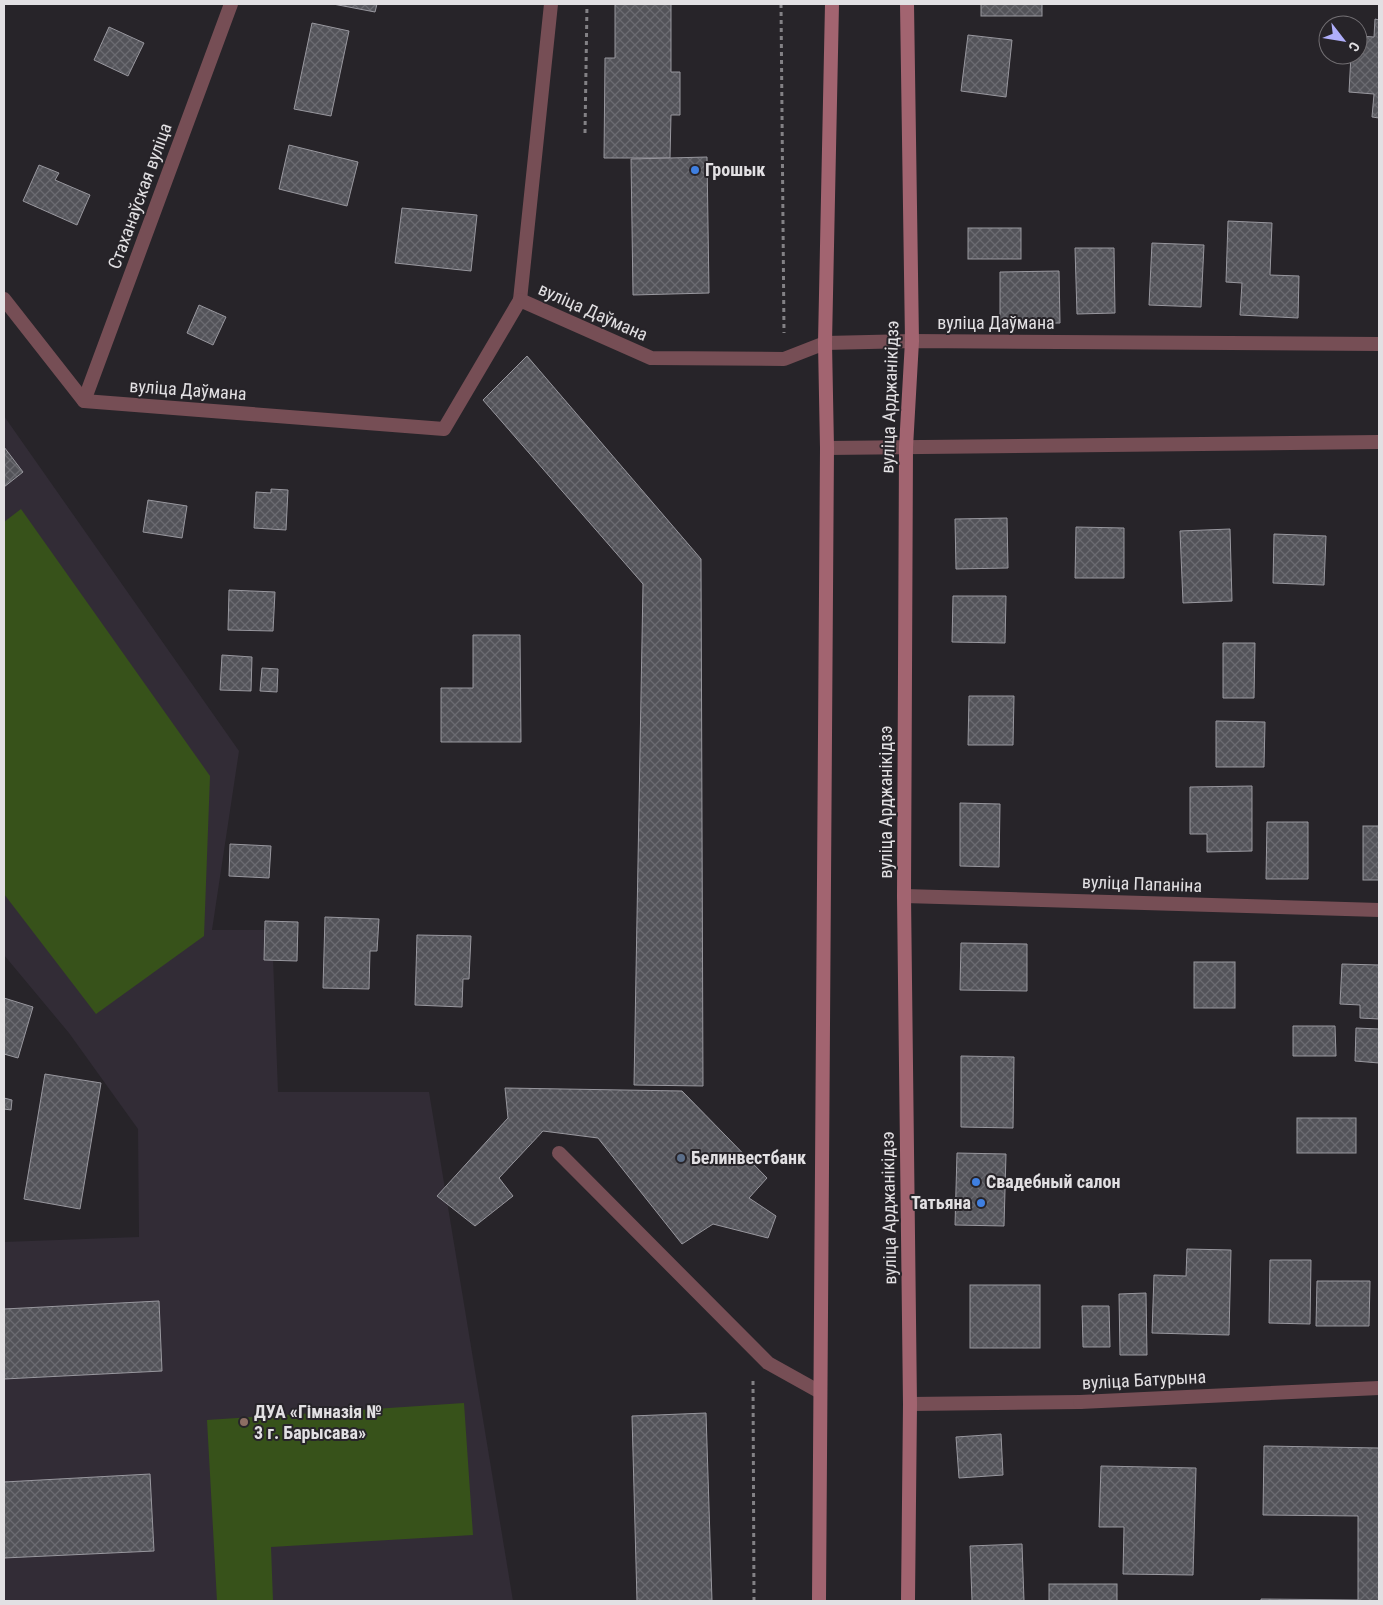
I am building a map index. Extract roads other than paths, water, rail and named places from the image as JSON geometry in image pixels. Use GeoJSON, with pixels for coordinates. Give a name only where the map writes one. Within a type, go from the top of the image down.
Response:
{"type":"FeatureCollection","features":[{"type":"Feature","properties":{"kind":"main road"},"geometry":{"type":"LineString","coordinates":[[819,1601],[827,448],[825,342],[832,4]]}},
{"type":"Feature","properties":{"kind":"main road","name":"вуліца Арджанікідзэ"},"geometry":{"type":"LineString","coordinates":[[907,4],[912,341],[906,447],[904,896],[910,1404],[908,1601]]}},
{"type":"Feature","properties":{"kind":"street","name":"Стаханаўская вуліца"},"geometry":{"type":"LineString","coordinates":[[84,401],[231,4]]}},
{"type":"Feature","properties":{"kind":"street"},"geometry":{"type":"LineString","coordinates":[[520,300],[551,4]]}},
{"type":"Feature","properties":{"kind":"street"},"geometry":{"type":"LineString","coordinates":[[4,298],[84,401]]}},
{"type":"Feature","properties":{"kind":"street","name":"вуліца Даўмана"},"geometry":{"type":"LineString","coordinates":[[84,401],[444,429],[520,300],[651,358],[784,359],[825,342],[1379,344]]}},
{"type":"Feature","properties":{"kind":"street"},"geometry":{"type":"LineString","coordinates":[[827,448],[1379,442]]}},
{"type":"Feature","properties":{"kind":"street","name":"вуліца Папаніна"},"geometry":{"type":"LineString","coordinates":[[904,896],[1379,910]]}},
{"type":"Feature","properties":{"kind":"street"},"geometry":{"type":"LineString","coordinates":[[559,1153],[768,1363],[820,1392]]}},
{"type":"Feature","properties":{"kind":"street","name":"вуліца Батурына"},"geometry":{"type":"LineString","coordinates":[[910,1404],[1080,1402],[1379,1388]]}},
{"type":"Feature","properties":{"kind":"place","name":"Грошык"},"geometry":{"type":"Point","coordinates":[695,170]}},
{"type":"Feature","properties":{"kind":"place","name":"Белинвестбанк"},"geometry":{"type":"Point","coordinates":[681,1158]}},
{"type":"Feature","properties":{"kind":"place","name":"Свадебный салон"},"geometry":{"type":"Point","coordinates":[976,1182]}},
{"type":"Feature","properties":{"kind":"place","name":"Татьяна"},"geometry":{"type":"Point","coordinates":[981,1203]}},
{"type":"Feature","properties":{"kind":"place","name":"ДУА «Гімназія № 3 г. Барысава»"},"geometry":{"type":"Point","coordinates":[244,1422]}}]}
